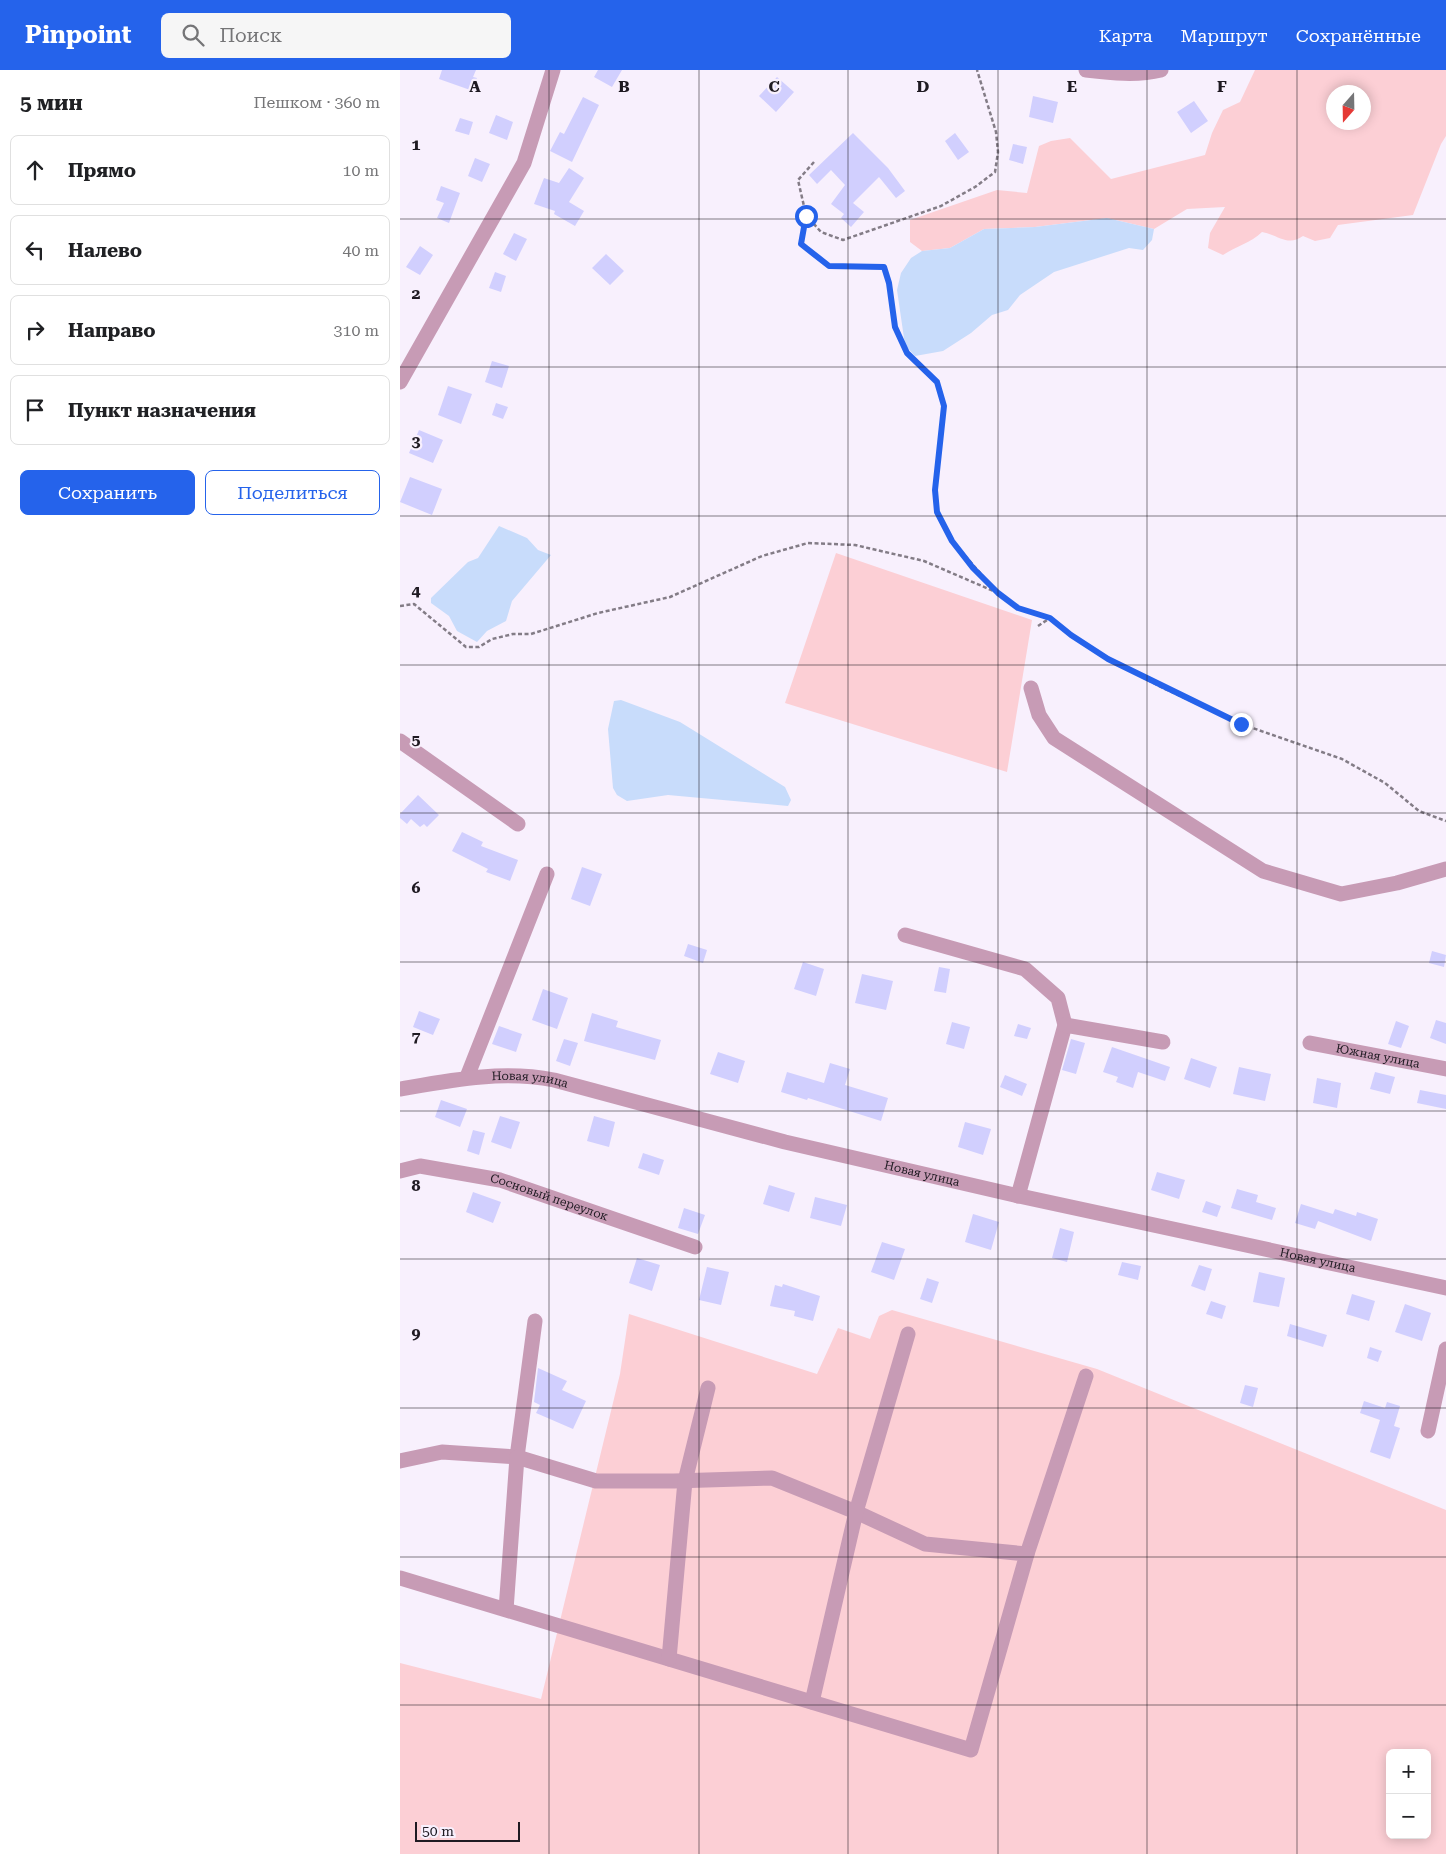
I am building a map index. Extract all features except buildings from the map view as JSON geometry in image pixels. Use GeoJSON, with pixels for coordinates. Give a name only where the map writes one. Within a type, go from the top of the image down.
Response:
{"type":"FeatureCollection","features":[{"type":"Feature","properties":{"kind":"street"},"geometry":{"type":"LineString","coordinates":[[400,382],[524,164],[553,70]]}},
{"type":"Feature","properties":{"kind":"street"},"geometry":{"type":"LineString","coordinates":[[1086,70],[1151,73],[1161,70]]}},
{"type":"Feature","properties":{"kind":"street"},"geometry":{"type":"LineString","coordinates":[[1031,688],[1039,716],[1054,738],[1264,871],[1341,894],[1397,883],[1446,869]]}},
{"type":"Feature","properties":{"kind":"street"},"geometry":{"type":"LineString","coordinates":[[400,741],[518,824]]}},
{"type":"Feature","properties":{"kind":"street"},"geometry":{"type":"LineString","coordinates":[[467,1078],[547,874]]}},
{"type":"Feature","properties":{"kind":"street"},"geometry":{"type":"LineString","coordinates":[[905,935],[1025,969],[1058,998],[1065,1025],[1018,1196]]}},
{"type":"Feature","properties":{"kind":"street"},"geometry":{"type":"LineString","coordinates":[[1065,1025],[1163,1042]]}},
{"type":"Feature","properties":{"kind":"street","name":"Южная улица"},"geometry":{"type":"LineString","coordinates":[[1310,1043],[1446,1069]]}},
{"type":"Feature","properties":{"kind":"street","name":"Новая улица"},"geometry":{"type":"LineString","coordinates":[[400,1088],[467,1078],[531,1075],[785,1142],[1018,1196],[1446,1288]]}},
{"type":"Feature","properties":{"kind":"street","name":"Сосновый переулок"},"geometry":{"type":"LineString","coordinates":[[400,1171],[420,1166],[500,1180],[696,1247]]}},
{"type":"Feature","properties":{"kind":"street"},"geometry":{"type":"LineString","coordinates":[[506,1610],[517,1457],[535,1321]]}},
{"type":"Feature","properties":{"kind":"street"},"geometry":{"type":"LineString","coordinates":[[812,1702],[856,1512],[908,1334]]}},
{"type":"Feature","properties":{"kind":"street"},"geometry":{"type":"LineString","coordinates":[[1428,1431],[1446,1349]]}},
{"type":"Feature","properties":{"kind":"street"},"geometry":{"type":"LineString","coordinates":[[400,1578],[971,1750],[1027,1554],[1086,1376]]}},
{"type":"Feature","properties":{"kind":"street"},"geometry":{"type":"LineString","coordinates":[[669,1660],[685,1481],[708,1388]]}},
{"type":"Feature","properties":{"kind":"street"},"geometry":{"type":"LineString","coordinates":[[400,1462],[442,1452],[517,1457],[596,1480],[685,1481],[772,1478],[856,1512],[925,1544],[1027,1554]]}},
{"type":"Feature","properties":{"kind":"path"},"geometry":{"type":"LineString","coordinates":[[806,216],[821,232],[842,240],[942,206],[976,187],[995,172],[998,152],[996,132],[977,70]]}},
{"type":"Feature","properties":{"kind":"path"},"geometry":{"type":"LineString","coordinates":[[814,162],[798,180],[806,216],[801,244],[829,266],[884,267],[889,283],[895,327],[907,353],[937,382],[944,406],[935,490],[937,512],[952,541],[973,568],[998,593],[1018,608],[1050,618],[1071,635],[1108,659],[1163,688],[1241,724],[1342,759],[1385,783],[1419,811],[1446,821]]}},
{"type":"Feature","properties":{"kind":"path"},"geometry":{"type":"LineString","coordinates":[[400,606],[414,604],[466,647],[479,647],[492,639],[513,634],[530,634],[598,613],[670,597],[762,556],[808,543],[855,545],[924,561],[998,593]]}},
{"type":"Feature","properties":{"kind":"path"},"geometry":{"type":"LineString","coordinates":[[1038,626],[1050,618]]}},
{"type":"Feature","properties":{"kind":"shaded area"},"geometry":{"type":"Polygon","coordinates":[[[1255,70],[1446,70],[1446,136],[1441,144],[1413,215],[1338,225],[1330,238],[1315,241],[1303,236],[1298,239],[1288,240],[1262,232],[1223,255],[1208,248],[1210,233],[1225,207],[1187,209],[1154,229],[1107,218],[1035,227],[984,229],[950,248],[922,251],[910,242],[910,220],[997,190],[1027,193],[1039,146],[1051,141],[1070,138],[1111,179],[1205,155],[1212,133],[1223,110],[1240,102],[1255,70]]]}},
{"type":"Feature","properties":{"kind":"shaded area"},"geometry":{"type":"Polygon","coordinates":[[[836,553],[1032,620],[1007,772],[785,703],[836,553]]]}},
{"type":"Feature","properties":{"kind":"shaded area"},"geometry":{"type":"Polygon","coordinates":[[[892,1310],[1097,1369],[1446,1510],[1446,1854],[400,1854],[400,1663],[541,1699],[620,1374],[629,1314],[817,1374],[838,1328],[870,1339],[879,1316],[892,1310]]]}},
{"type":"Feature","properties":{"kind":"water"},"geometry":{"type":"Polygon","coordinates":[[[1107,218],[1154,229],[1152,240],[1143,250],[1129,248],[1054,272],[1020,295],[1008,310],[992,315],[971,333],[943,351],[915,356],[905,345],[897,290],[901,273],[911,258],[922,251],[950,248],[984,229],[1035,227],[1107,218]]]}},
{"type":"Feature","properties":{"kind":"water"},"geometry":{"type":"Polygon","coordinates":[[[499,526],[527,538],[538,550],[551,555],[512,601],[506,621],[487,631],[477,642],[457,631],[449,616],[431,603],[431,598],[468,562],[478,558],[499,526]]]}},
{"type":"Feature","properties":{"kind":"water"},"geometry":{"type":"Polygon","coordinates":[[[621,700],[680,722],[785,787],[791,800],[788,806],[668,795],[627,801],[617,795],[613,788],[608,729],[614,701],[621,700]]]}},
{"type":"Feature","properties":{"kind":"route"},"geometry":{"type":"LineString","coordinates":[[806,216],[801,244],[815,257],[829,266],[884,267],[893,304],[895,327],[907,353],[937,382],[944,406],[935,490],[937,512],[952,541],[973,568],[998,593],[1018,608],[1050,618],[1071,635],[1108,659],[1163,688],[1241,724]]}}]}
